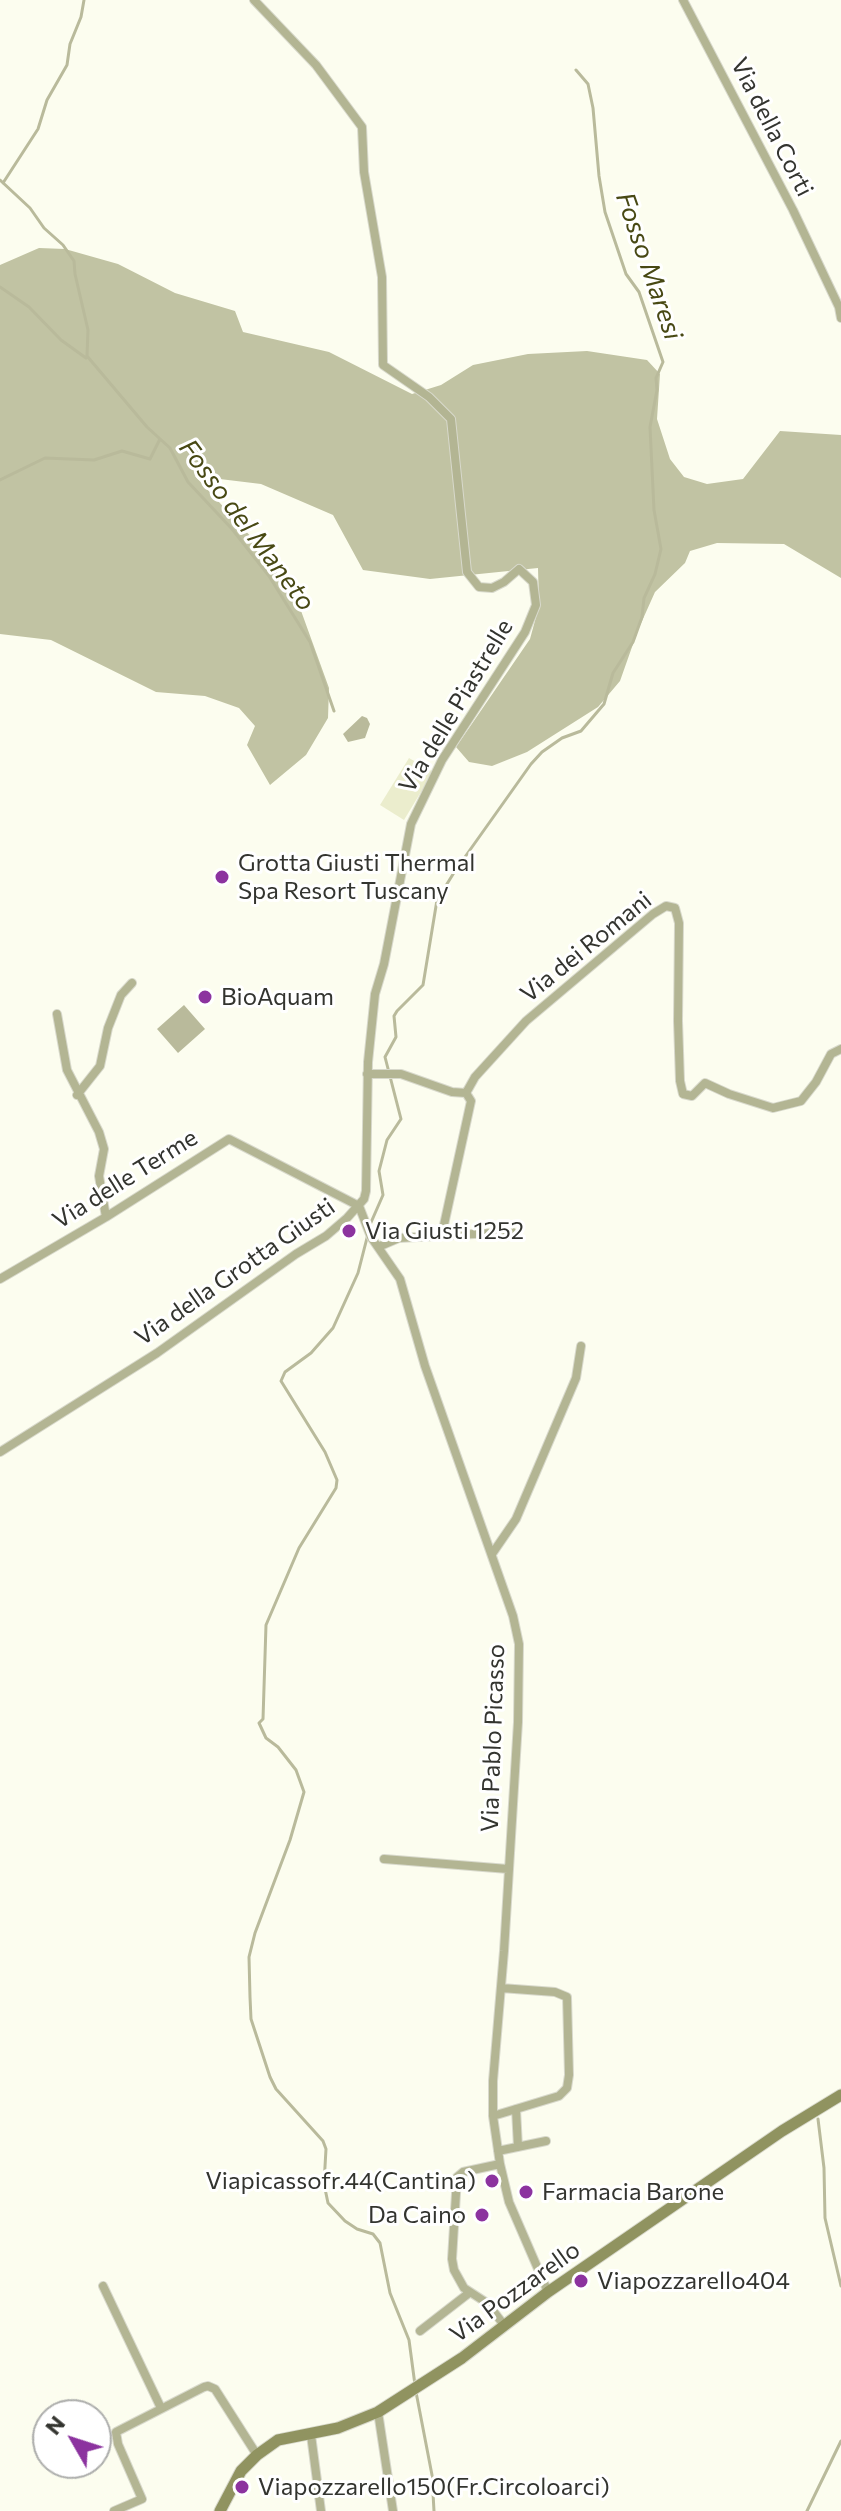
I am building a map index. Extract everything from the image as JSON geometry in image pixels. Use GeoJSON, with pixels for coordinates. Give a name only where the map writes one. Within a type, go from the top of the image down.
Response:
{"type":"FeatureCollection","features":[{"type":"Feature","properties":{"kind":"street","name":"Via delle Piastrelle"},"geometry":{"type":"LineString","coordinates":[[254,0],[316,65],[362,127],[364,172],[382,277],[383,365],[429,397],[451,419],[467,572],[479,587],[492,588],[519,569],[533,582],[535,593],[536,605],[525,632],[442,760],[411,824],[384,964],[375,994],[368,1051]]}},
{"type":"Feature","properties":{"kind":"street","name":"Via della Corti"},"geometry":{"type":"LineString","coordinates":[[683,0],[793,210],[839,307],[841,318]]}},
{"type":"Feature","properties":{"kind":"street","name":"Via dei Romani"},"geometry":{"type":"LineString","coordinates":[[466,1093],[475,1077],[526,1021],[666,906],[675,908],[679,923],[678,1021],[683,1094],[692,1096],[705,1083],[773,1108],[801,1101],[816,1082],[831,1054],[841,1049]]}},
{"type":"Feature","properties":{"kind":"street"},"geometry":{"type":"LineString","coordinates":[[77,1095],[100,1066],[108,1028],[121,995],[132,983]]}},
{"type":"Feature","properties":{"kind":"street"},"geometry":{"type":"LineString","coordinates":[[57,1014],[67,1070],[77,1095],[99,1132],[104,1149],[99,1176],[106,1217]]}},
{"type":"Feature","properties":{"kind":"street","name":"Via della Grotta Giusti"},"geometry":{"type":"LineString","coordinates":[[0,1450],[157,1353],[339,1226],[359,1206],[366,1191],[368,1051]]}},
{"type":"Feature","properties":{"kind":"street"},"geometry":{"type":"LineString","coordinates":[[367,1074],[401,1074],[452,1092],[466,1093],[471,1101],[442,1234]]}},
{"type":"Feature","properties":{"kind":"street","name":"Via delle Terme"},"geometry":{"type":"LineString","coordinates":[[0,1279],[229,1139],[359,1206]]}},
{"type":"Feature","properties":{"kind":"street","name":"Via Pablo Picasso"},"geometry":{"type":"LineString","coordinates":[[359,1206],[371,1237],[400,1279],[425,1366],[513,1616],[520,1665],[493,2116],[509,2202],[548,2292]]}},
{"type":"Feature","properties":{"kind":"street"},"geometry":{"type":"LineString","coordinates":[[378,1247],[399,1238],[512,1232]]}},
{"type":"Feature","properties":{"kind":"street"},"geometry":{"type":"LineString","coordinates":[[492,1554],[516,1519],[576,1378],[581,1346]]}},
{"type":"Feature","properties":{"kind":"street"},"geometry":{"type":"LineString","coordinates":[[384,1859],[508,1869]]}},
{"type":"Feature","properties":{"kind":"street"},"geometry":{"type":"LineString","coordinates":[[493,2116],[552,2099],[567,2088],[569,2075],[569,2002],[564,1995],[501,1988]]}},
{"type":"Feature","properties":{"kind":"street","name":"Via Pozzarello"},"geometry":{"type":"LineString","coordinates":[[220,2511],[241,2471],[278,2440],[311,2435],[357,2422],[378,2412],[462,2358],[548,2292],[782,2131],[841,2095]]}},
{"type":"Feature","properties":{"kind":"street"},"geometry":{"type":"LineString","coordinates":[[516,2109],[518,2147]]}},
{"type":"Feature","properties":{"kind":"street"},"geometry":{"type":"LineString","coordinates":[[498,2151],[546,2141]]}},
{"type":"Feature","properties":{"kind":"street"},"geometry":{"type":"LineString","coordinates":[[500,2164],[463,2172],[457,2177],[454,2185],[452,2259],[454,2270],[469,2293],[487,2303],[504,2325]]}},
{"type":"Feature","properties":{"kind":"street"},"geometry":{"type":"LineString","coordinates":[[103,2286],[161,2408]]}},
{"type":"Feature","properties":{"kind":"street"},"geometry":{"type":"LineString","coordinates":[[420,2331],[469,2293]]}},
{"type":"Feature","properties":{"kind":"street"},"geometry":{"type":"LineString","coordinates":[[114,2511],[142,2499],[118,2444],[116,2432],[204,2387],[212,2387],[257,2455]]}},
{"type":"Feature","properties":{"kind":"street"},"geometry":{"type":"LineString","coordinates":[[378,2412],[393,2511]]}},
{"type":"Feature","properties":{"kind":"street"},"geometry":{"type":"LineString","coordinates":[[311,2435],[321,2511]]}},
{"type":"Feature","properties":{"kind":"shaded area"},"geometry":{"type":"Polygon","coordinates":[[[39,248],[65,249],[118,264],[175,293],[235,311],[243,332],[329,352],[412,394],[441,385],[473,365],[528,354],[587,351],[647,360],[660,374],[657,419],[670,459],[684,477],[707,484],[743,479],[780,431],[841,435],[841,578],[784,544],[717,543],[690,551],[685,563],[655,592],[620,681],[598,707],[527,752],[492,766],[469,762],[456,747],[530,639],[539,606],[538,568],[430,579],[363,570],[333,515],[261,484],[195,476],[254,540],[283,581],[300,608],[329,688],[328,718],[306,755],[270,785],[247,745],[255,726],[239,708],[205,696],[156,692],[51,640],[0,634],[0,265],[39,248]]]}},
{"type":"Feature","properties":{"kind":"shaded area"},"geometry":{"type":"Polygon","coordinates":[[[362,716],[370,724],[365,738],[348,742],[343,734],[362,716]]]}},
{"type":"Feature","properties":{"kind":"shaded area"},"geometry":{"type":"Polygon","coordinates":[[[409,758],[433,772],[404,820],[380,805],[409,758]]]}},
{"type":"Feature","properties":{"kind":"shaded area"},"geometry":{"type":"Polygon","coordinates":[[[184,1005],[205,1029],[178,1053],[157,1029],[184,1005]]]}},
{"type":"Feature","properties":{"kind":"waterway"},"geometry":{"type":"LineString","coordinates":[[3,183],[38,129],[47,100],[67,65],[70,44],[84,0]]}},
{"type":"Feature","properties":{"kind":"waterway","name":"Fosso Maresi"},"geometry":{"type":"LineString","coordinates":[[369,1227],[383,1195],[379,1171],[387,1140],[401,1119],[385,1057],[396,1037],[394,1016],[423,985],[437,900],[531,764],[562,738],[581,731],[604,704],[613,673],[633,642],[661,549],[654,510],[650,427],[657,390],[656,378],[663,362],[639,292],[626,274],[605,212],[593,108],[588,84],[576,70]]}},
{"type":"Feature","properties":{"kind":"waterway","name":"Fosso del Maneto"},"geometry":{"type":"LineString","coordinates":[[0,180],[30,208],[74,261],[88,330],[87,356],[147,427],[170,448],[188,482],[232,529],[269,576],[310,642],[334,711]]}},
{"type":"Feature","properties":{"kind":"waterway"},"geometry":{"type":"LineString","coordinates":[[0,287],[29,307],[61,340],[86,358]]}},
{"type":"Feature","properties":{"kind":"waterway","name":"Fosso del Maneto"},"geometry":{"type":"LineString","coordinates":[[0,480],[45,458],[94,460],[122,451],[150,459],[160,439]]}},
{"type":"Feature","properties":{"kind":"waterway"},"geometry":{"type":"LineString","coordinates":[[368,1234],[358,1273],[333,1328],[311,1353],[285,1372],[281,1381],[325,1452],[337,1480],[336,1488],[299,1548],[266,1625],[263,1719],[259,1723],[266,1738],[278,1747],[296,1770],[304,1792],[290,1840],[255,1933],[249,1957],[250,1997],[251,2019],[276,2089],[323,2141],[326,2149],[324,2184],[328,2203],[345,2221],[373,2234],[380,2243],[390,2293],[409,2340],[415,2385]]}},
{"type":"Feature","properties":{"kind":"waterway"},"geometry":{"type":"LineString","coordinates":[[818,2119],[824,2168],[825,2218],[841,2286]]}},
{"type":"Feature","properties":{"kind":"waterway"},"geometry":{"type":"LineString","coordinates":[[416,2392],[432,2475],[434,2511]]}},
{"type":"Feature","properties":{"kind":"waterway"},"geometry":{"type":"LineString","coordinates":[[807,2511],[841,2441]]}},
{"type":"Feature","properties":{"kind":"place","name":"Grotta Giusti Thermal Spa Resort Tuscany"},"geometry":{"type":"Point","coordinates":[222,877]}},
{"type":"Feature","properties":{"kind":"place","name":"BioAquam"},"geometry":{"type":"Point","coordinates":[205,997]}},
{"type":"Feature","properties":{"kind":"place","name":"Via Giusti 1252"},"geometry":{"type":"Point","coordinates":[349,1231]}},
{"type":"Feature","properties":{"kind":"place","name":"Viapicassofr.44(Cantina)"},"geometry":{"type":"Point","coordinates":[492,2181]}},
{"type":"Feature","properties":{"kind":"place","name":"Farmacia Barone"},"geometry":{"type":"Point","coordinates":[526,2192]}},
{"type":"Feature","properties":{"kind":"place","name":"Da Caino"},"geometry":{"type":"Point","coordinates":[482,2215]}},
{"type":"Feature","properties":{"kind":"place","name":"Viapozzarello404"},"geometry":{"type":"Point","coordinates":[581,2281]}},
{"type":"Feature","properties":{"kind":"place","name":"Viapozzarello150(Fr.Circoloarci)"},"geometry":{"type":"Point","coordinates":[242,2487]}}]}
